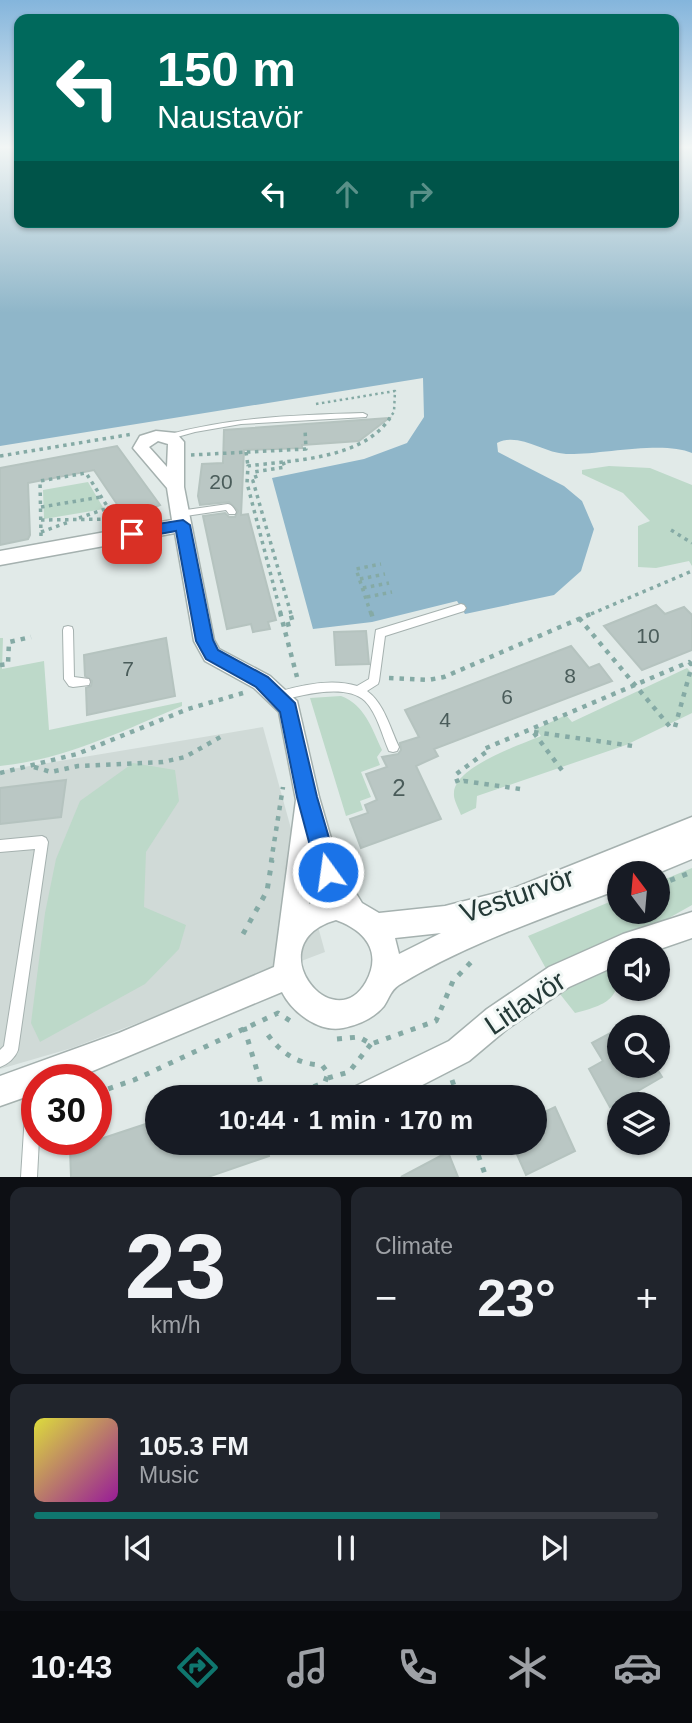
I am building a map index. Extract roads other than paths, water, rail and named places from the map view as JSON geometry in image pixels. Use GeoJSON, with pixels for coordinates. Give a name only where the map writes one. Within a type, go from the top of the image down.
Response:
{"type":"FeatureCollection","features":[{"type":"Feature","properties":{"kind":"street"},"geometry":{"type":"LineString","coordinates":[[175,487],[141,447],[151,438],[170,437],[176,442],[175,487],[201,626],[208,648],[224,663],[262,682],[289,708],[307,797],[328,872],[351,909]]}},
{"type":"Feature","properties":{"kind":"street"},"geometry":{"type":"LineString","coordinates":[[0,558],[41,541],[181,520]]}},
{"type":"Feature","properties":{"kind":"street"},"geometry":{"type":"LineString","coordinates":[[289,944],[307,918],[321,910],[336,907],[351,909],[376,927],[386,951],[384,979],[368,1003],[354,1011],[338,1015],[321,1012],[307,1004],[295,991],[287,959],[289,944],[300,880],[307,797]]}},
{"type":"Feature","properties":{"kind":"street","name":"Vesturvör"},"geometry":{"type":"LineString","coordinates":[[376,927],[445,919],[512,902],[692,829]]}},
{"type":"Feature","properties":{"kind":"street"},"geometry":{"type":"LineString","coordinates":[[658,861],[692,848]]}},
{"type":"Feature","properties":{"kind":"street","name":"Vesturvör"},"geometry":{"type":"LineString","coordinates":[[384,979],[415,959],[471,932],[607,881]]}},
{"type":"Feature","properties":{"kind":"street","name":"Litlavör"},"geometry":{"type":"LineString","coordinates":[[391,1085],[459,1051],[498,1019],[559,978],[623,948],[692,925]]}},
{"type":"Feature","properties":{"kind":"street"},"geometry":{"type":"LineString","coordinates":[[73,1064],[289,975]]}},
{"type":"Feature","properties":{"kind":"street"},"geometry":{"type":"LineString","coordinates":[[0,1091],[21,1083]]}},
{"type":"Feature","properties":{"kind":"lane"},"geometry":{"type":"LineString","coordinates":[[170,437],[197,428],[241,421],[363,415]]}},
{"type":"Feature","properties":{"kind":"lane"},"geometry":{"type":"LineString","coordinates":[[181,520],[220,507],[228,507],[232,512]]}},
{"type":"Feature","properties":{"kind":"lane"},"geometry":{"type":"LineString","coordinates":[[358,691],[374,681],[380,633],[461,608]]}},
{"type":"Feature","properties":{"kind":"lane"},"geometry":{"type":"LineString","coordinates":[[68,630],[69,679],[73,683],[85,682]]}},
{"type":"Feature","properties":{"kind":"lane"},"geometry":{"type":"LineString","coordinates":[[279,696],[333,687],[358,691],[368,697],[393,747]]}},
{"type":"Feature","properties":{"kind":"lane"},"geometry":{"type":"LineString","coordinates":[[0,846],[42,842],[11,1049],[0,1060]]}},
{"type":"Feature","properties":{"kind":"lane"},"geometry":{"type":"LineString","coordinates":[[29,1177],[30,1155]]}},
{"type":"Feature","properties":{"kind":"water"},"geometry":{"type":"Polygon","coordinates":[[[0,203],[14,203],[14,228],[679,228],[679,203],[692,203],[692,453],[680,449],[648,448],[566,454],[522,441],[505,440],[497,443],[498,452],[564,486],[582,501],[594,529],[581,571],[554,595],[465,614],[457,601],[372,622],[313,629],[272,478],[364,459],[407,443],[424,417],[423,378],[0,446],[0,203]]]}}]}
